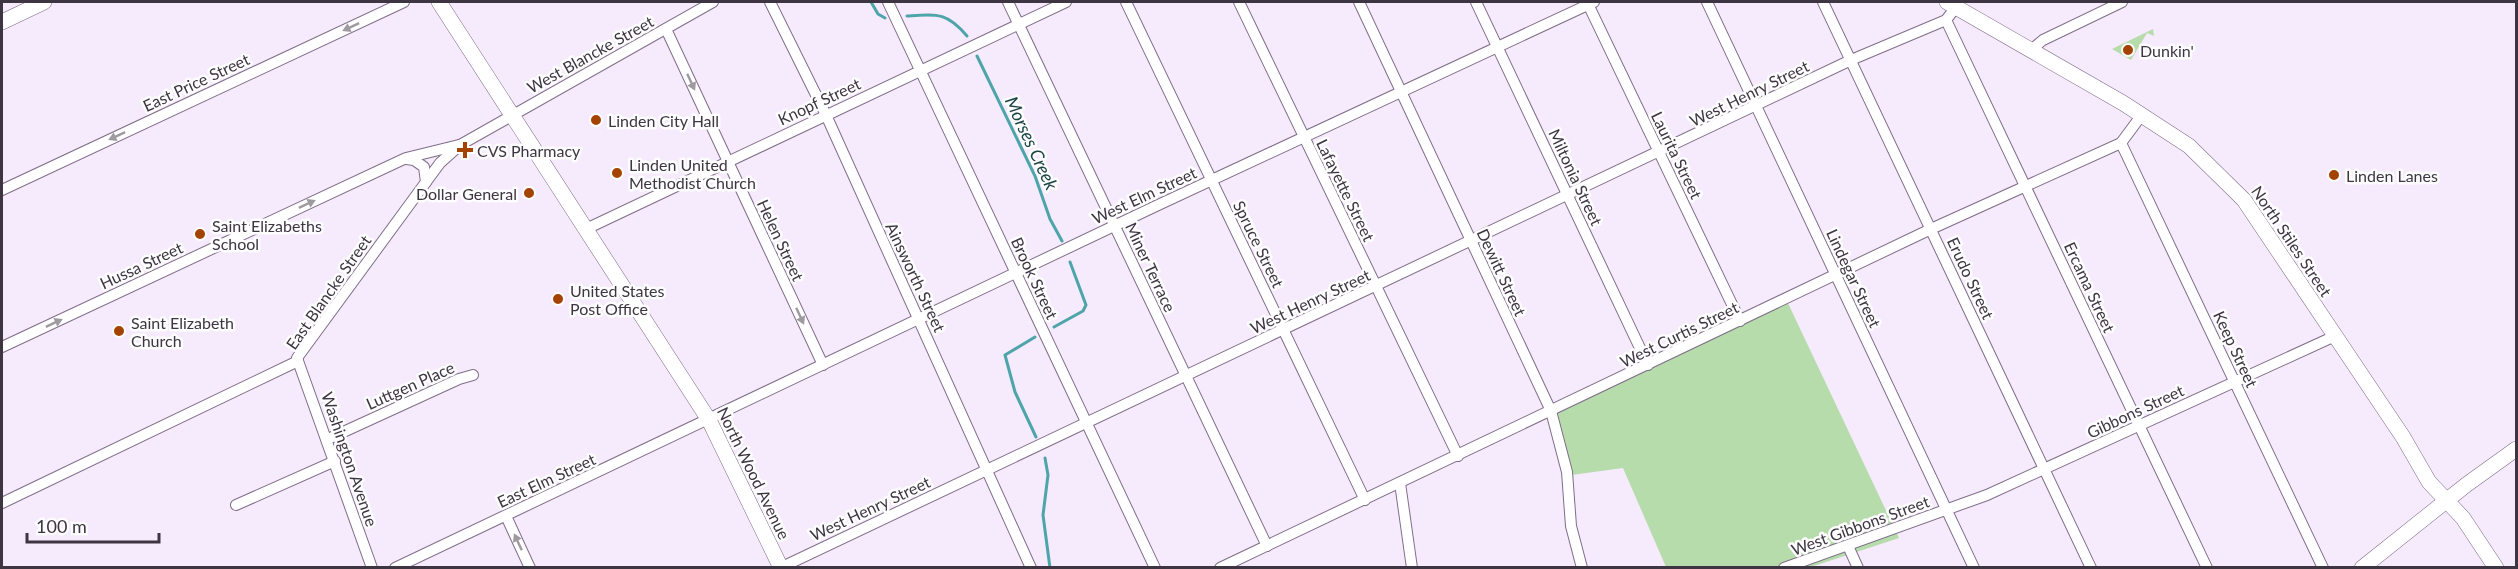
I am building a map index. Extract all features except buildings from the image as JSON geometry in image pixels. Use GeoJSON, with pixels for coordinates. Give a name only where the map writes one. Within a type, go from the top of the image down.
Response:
{"type":"FeatureCollection","features":[{"type":"Feature","properties":{"kind":"main road"},"geometry":{"type":"LineString","coordinates":[[2,21],[44,2]]}},
{"type":"Feature","properties":{"kind":"main road","name":"North Wood Avenue"},"geometry":{"type":"LineString","coordinates":[[439,2],[710,420],[781,567]]}},
{"type":"Feature","properties":{"kind":"main road","name":"North Stiles Street"},"geometry":{"type":"LineString","coordinates":[[1952,4],[2141,116],[2202,157],[2244,200],[2403,437],[2429,482],[2463,518],[2496,567]]}},
{"type":"Feature","properties":{"kind":"main road"},"geometry":{"type":"LineString","coordinates":[[2362,567],[2517,449]]}},
{"type":"Feature","properties":{"kind":"street","name":"East Price Street"},"geometry":{"type":"LineString","coordinates":[[2,190],[404,2]]}},
{"type":"Feature","properties":{"kind":"street","name":"West Blancke Street"},"geometry":{"type":"LineString","coordinates":[[513,115],[713,2]]}},
{"type":"Feature","properties":{"kind":"street","name":"Ainsworth Street"},"geometry":{"type":"LineString","coordinates":[[770,2],[826,115],[1031,567]]}},
{"type":"Feature","properties":{"kind":"street","name":"Brook Street"},"geometry":{"type":"LineString","coordinates":[[888,2],[1155,567]]}},
{"type":"Feature","properties":{"kind":"street","name":"Miner Terrace"},"geometry":{"type":"LineString","coordinates":[[1008,2],[1267,546]]}},
{"type":"Feature","properties":{"kind":"street","name":"Knopf Street"},"geometry":{"type":"LineString","coordinates":[[586,229],[1066,2]]}},
{"type":"Feature","properties":{"kind":"street","name":"Spruce Street"},"geometry":{"type":"LineString","coordinates":[[1126,2],[1365,500]]}},
{"type":"Feature","properties":{"kind":"street","name":"Lafayette Street"},"geometry":{"type":"LineString","coordinates":[[1239,2],[1458,456]]}},
{"type":"Feature","properties":{"kind":"street","name":"Dewitt Street"},"geometry":{"type":"LineString","coordinates":[[1359,2],[1551,411],[1568,472],[1571,526],[1582,567]]}},
{"type":"Feature","properties":{"kind":"street","name":"Miltonia Street"},"geometry":{"type":"LineString","coordinates":[[1476,2],[1648,365]]}},
{"type":"Feature","properties":{"kind":"street","name":"West Elm Street"},"geometry":{"type":"LineString","coordinates":[[710,420],[1590,2]]}},
{"type":"Feature","properties":{"kind":"street","name":"Laurita Street"},"geometry":{"type":"LineString","coordinates":[[1590,2],[1740,321]]}},
{"type":"Feature","properties":{"kind":"street","name":"Lindegar Street"},"geometry":{"type":"LineString","coordinates":[[1707,2],[1974,567]]}},
{"type":"Feature","properties":{"kind":"street","name":"Erudo Street"},"geometry":{"type":"LineString","coordinates":[[1823,2],[2091,567]]}},
{"type":"Feature","properties":{"kind":"street"},"geometry":{"type":"LineString","coordinates":[[2031,50],[2043,40],[2122,2]]}},
{"type":"Feature","properties":{"kind":"street"},"geometry":{"type":"LineString","coordinates":[[1946,20],[1952,4]]}},
{"type":"Feature","properties":{"kind":"street","name":"West Henry Street"},"geometry":{"type":"LineString","coordinates":[[781,567],[1851,60],[1946,20]]}},
{"type":"Feature","properties":{"kind":"street","name":"Ercama Street"},"geometry":{"type":"LineString","coordinates":[[1946,20],[2207,567]]}},
{"type":"Feature","properties":{"kind":"street","name":"Helen Street"},"geometry":{"type":"LineString","coordinates":[[666,28],[823,365]]}},
{"type":"Feature","properties":{"kind":"street","name":"East Blancke Street"},"geometry":{"type":"LineString","coordinates":[[2,503],[298,361],[297,358],[440,163],[460,145],[513,115]]}},
{"type":"Feature","properties":{"kind":"street","name":"West Curtis Street"},"geometry":{"type":"LineString","coordinates":[[1220,567],[1458,456],[1931,229],[2026,188],[2121,143],[2141,116]]}},
{"type":"Feature","properties":{"kind":"street","name":"Keep Street"},"geometry":{"type":"LineString","coordinates":[[2121,143],[2323,567]]}},
{"type":"Feature","properties":{"kind":"street","name":"Hussa Street"},"geometry":{"type":"LineString","coordinates":[[2,347],[406,159],[460,145]]}},
{"type":"Feature","properties":{"kind":"street"},"geometry":{"type":"LineString","coordinates":[[406,159],[414,160],[424,167],[426,182]]}},
{"type":"Feature","properties":{"kind":"street","name":"Gibbons Street"},"geometry":{"type":"LineString","coordinates":[[1947,510],[1987,495],[2335,336]]}},
{"type":"Feature","properties":{"kind":"street","name":"Washington Avenue"},"geometry":{"type":"LineString","coordinates":[[298,361],[328,439],[372,567]]}},
{"type":"Feature","properties":{"kind":"street","name":"Luttgen Place"},"geometry":{"type":"LineString","coordinates":[[328,439],[472,375]]}},
{"type":"Feature","properties":{"kind":"street","name":"East Elm Street"},"geometry":{"type":"LineString","coordinates":[[395,567],[710,420]]}},
{"type":"Feature","properties":{"kind":"street"},"geometry":{"type":"LineString","coordinates":[[236,505],[335,461]]}},
{"type":"Feature","properties":{"kind":"street"},"geometry":{"type":"LineString","coordinates":[[1400,483],[1412,567]]}},
{"type":"Feature","properties":{"kind":"street","name":"West Gibbons Street"},"geometry":{"type":"LineString","coordinates":[[1784,567],[1947,510]]}},
{"type":"Feature","properties":{"kind":"street"},"geometry":{"type":"LineString","coordinates":[[506,516],[530,567]]}},
{"type":"Feature","properties":{"kind":"street"},"geometry":{"type":"LineString","coordinates":[[1848,546],[1858,567]]}},
{"type":"Feature","properties":{"kind":"green space"},"geometry":{"type":"Polygon","coordinates":[[[2153,29],[2154,36],[2147,33],[2131,60],[2112,49],[2153,29]]]}},
{"type":"Feature","properties":{"kind":"green space"},"geometry":{"type":"Polygon","coordinates":[[[1786,299],[1899,538],[1811,567],[1666,567],[1623,468],[1564,476],[1549,407],[1786,299]]]}},
{"type":"Feature","properties":{"kind":"waterway","name":"Morses Creek"},"geometry":{"type":"LineString","coordinates":[[871,2],[878,14],[885,18]]}},
{"type":"Feature","properties":{"kind":"waterway","name":"Morses Creek"},"geometry":{"type":"LineString","coordinates":[[907,16],[941,16],[953,22],[967,36]]}},
{"type":"Feature","properties":{"kind":"waterway","name":"Morses Creek"},"geometry":{"type":"LineString","coordinates":[[977,56],[1035,176],[1050,219],[1062,241]]}},
{"type":"Feature","properties":{"kind":"waterway","name":"Morses Creek"},"geometry":{"type":"LineString","coordinates":[[1054,327],[1083,311],[1086,305],[1070,262]]}},
{"type":"Feature","properties":{"kind":"waterway","name":"Morses Creek"},"geometry":{"type":"LineString","coordinates":[[1035,337],[1005,355],[1015,392],[1036,437]]}},
{"type":"Feature","properties":{"kind":"waterway","name":"Morses Creek"},"geometry":{"type":"LineString","coordinates":[[1045,458],[1048,475],[1043,515],[1050,568]]}},
{"type":"Feature","properties":{"kind":"place","name":"Dunkin'"},"geometry":{"type":"Point","coordinates":[2128,50]}},
{"type":"Feature","properties":{"kind":"place","name":"Linden City Hall"},"geometry":{"type":"Point","coordinates":[596,120]}},
{"type":"Feature","properties":{"kind":"place","name":"CVS Pharmacy"},"geometry":{"type":"Point","coordinates":[465,150]}},
{"type":"Feature","properties":{"kind":"place","name":"Linden United Methodist Church"},"geometry":{"type":"Point","coordinates":[617,173]}},
{"type":"Feature","properties":{"kind":"place","name":"Linden Lanes"},"geometry":{"type":"Point","coordinates":[2334,175]}},
{"type":"Feature","properties":{"kind":"place","name":"Dollar General"},"geometry":{"type":"Point","coordinates":[529,193]}},
{"type":"Feature","properties":{"kind":"place","name":"Saint Elizabeths School"},"geometry":{"type":"Point","coordinates":[200,234]}},
{"type":"Feature","properties":{"kind":"place","name":"United States Post Office"},"geometry":{"type":"Point","coordinates":[558,299]}},
{"type":"Feature","properties":{"kind":"place","name":"Saint Elizabeth Church"},"geometry":{"type":"Point","coordinates":[119,331]}}]}
